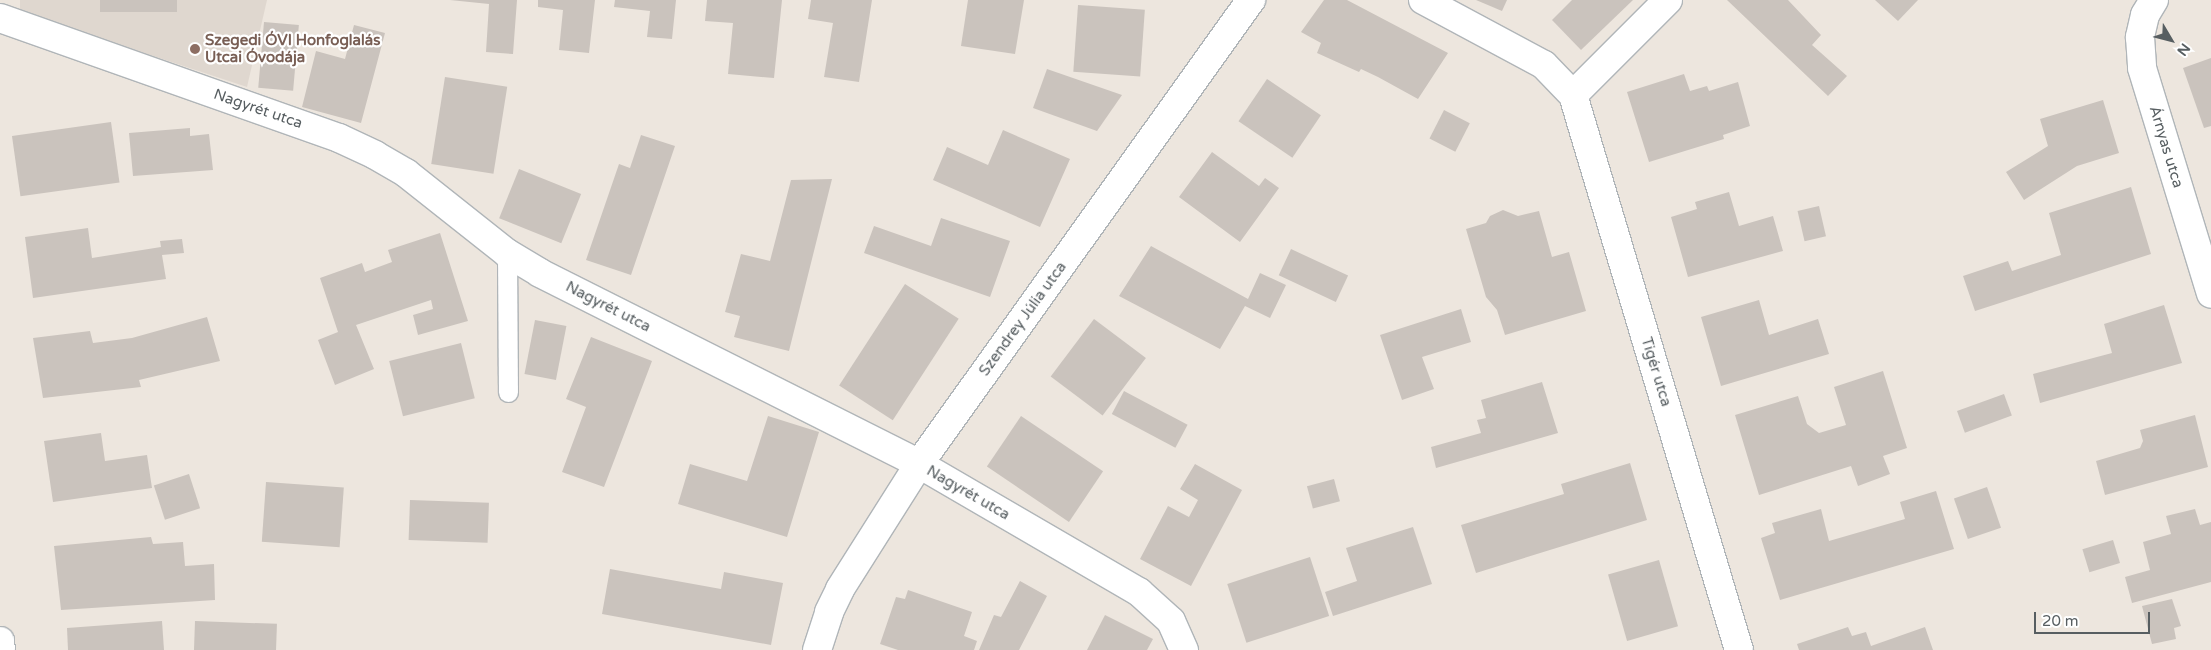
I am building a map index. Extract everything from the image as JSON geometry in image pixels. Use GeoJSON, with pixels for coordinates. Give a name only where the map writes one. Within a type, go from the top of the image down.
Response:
{"type":"FeatureCollection","features":[{"type":"Feature","properties":{"kind":"street","name":"Szendrey Júlia utca"},"geometry":{"type":"LineString","coordinates":[[817,650],[829,612],[840,589],[919,464],[1251,0]]}},
{"type":"Feature","properties":{"kind":"street","name":"Tigér utca"},"geometry":{"type":"LineString","coordinates":[[1423,0],[1544,64],[1573,95],[1739,650]]}},
{"type":"Feature","properties":{"kind":"street"},"geometry":{"type":"LineString","coordinates":[[1573,95],[1668,0]]}},
{"type":"Feature","properties":{"kind":"street","name":"Árnyas utca"},"geometry":{"type":"LineString","coordinates":[[2154,0],[2145,15],[2140,37],[2142,68],[2211,294]]}},
{"type":"Feature","properties":{"kind":"street","name":"Nagyrét utca"},"geometry":{"type":"LineString","coordinates":[[0,18],[339,138],[406,173],[507,252],[540,273],[919,464],[1139,592],[1171,621],[1184,650]]}},
{"type":"Feature","properties":{"kind":"street"},"geometry":{"type":"LineString","coordinates":[[0,641],[1,650]]}},
{"type":"Feature","properties":{"kind":"lane"},"geometry":{"type":"LineString","coordinates":[[507,252],[508,392]]}},
{"type":"Feature","properties":{"kind":"shaded area","name":"Szegedi ÓVI Honfoglalás Utcai Óvodája"},"geometry":{"type":"Polygon","coordinates":[[[20,0],[267,0],[247,87],[20,12],[20,0]]]}},
{"type":"Feature","properties":{"kind":"building"},"geometry":{"type":"Polygon","coordinates":[[[100,0],[177,0],[177,12],[100,12],[100,0]]]}},
{"type":"Feature","properties":{"kind":"building"},"geometry":{"type":"Polygon","coordinates":[[[450,0],[517,0],[513,54],[486,52],[489,4],[450,0]]]}},
{"type":"Feature","properties":{"kind":"building"},"geometry":{"type":"Polygon","coordinates":[[[538,0],[595,0],[589,53],[559,50],[563,10],[538,7],[538,0]]]}},
{"type":"Feature","properties":{"kind":"building"},"geometry":{"type":"Polygon","coordinates":[[[615,0],[676,0],[672,39],[647,37],[650,11],[614,7],[615,0]]]}},
{"type":"Feature","properties":{"kind":"building"},"geometry":{"type":"Polygon","coordinates":[[[707,0],[782,0],[774,78],[728,74],[733,23],[705,21],[707,0]]]}},
{"type":"Feature","properties":{"kind":"building"},"geometry":{"type":"Polygon","coordinates":[[[811,0],[872,0],[859,82],[824,77],[833,23],[808,19],[811,0]]]}},
{"type":"Feature","properties":{"kind":"building"},"geometry":{"type":"Polygon","coordinates":[[[968,0],[1024,0],[1015,54],[961,46],[968,0]]]}},
{"type":"Feature","properties":{"kind":"building"},"geometry":{"type":"Polygon","coordinates":[[[1324,0],[1347,0],[1448,53],[1418,99],[1361,69],[1359,72],[1317,53],[1321,43],[1301,32],[1324,0]]]}},
{"type":"Feature","properties":{"kind":"building"},"geometry":{"type":"Polygon","coordinates":[[[1476,0],[1507,0],[1502,11],[1476,0]]]}},
{"type":"Feature","properties":{"kind":"building"},"geometry":{"type":"Polygon","coordinates":[[[1572,0],[1633,0],[1581,50],[1552,20],[1572,0]]]}},
{"type":"Feature","properties":{"kind":"building"},"geometry":{"type":"Polygon","coordinates":[[[1727,0],[1788,0],[1821,35],[1812,45],[1847,76],[1828,96],[1727,0]]]}},
{"type":"Feature","properties":{"kind":"building"},"geometry":{"type":"Polygon","coordinates":[[[1875,0],[1918,0],[1898,21],[1875,0]]]}},
{"type":"Feature","properties":{"kind":"building"},"geometry":{"type":"Polygon","coordinates":[[[1078,5],[1145,10],[1140,77],[1073,72],[1078,5]]]}},
{"type":"Feature","properties":{"kind":"building"},"geometry":{"type":"Polygon","coordinates":[[[264,22],[299,25],[293,91],[258,88],[264,22]]]}},
{"type":"Feature","properties":{"kind":"building"},"geometry":{"type":"Polygon","coordinates":[[[354,25],[385,33],[361,123],[302,107],[316,51],[345,59],[354,25]]]}},
{"type":"Feature","properties":{"kind":"building"},"geometry":{"type":"Polygon","coordinates":[[[2211,58],[2211,126],[2204,128],[2183,68],[2211,58]]]}},
{"type":"Feature","properties":{"kind":"building"},"geometry":{"type":"Polygon","coordinates":[[[1047,69],[1122,95],[1097,131],[1033,108],[1047,69]]]}},
{"type":"Feature","properties":{"kind":"building"},"geometry":{"type":"Polygon","coordinates":[[[1684,74],[1690,91],[1707,86],[1709,91],[1738,82],[1750,126],[1723,135],[1724,139],[1649,162],[1627,92],[1684,74]]]}},
{"type":"Feature","properties":{"kind":"building"},"geometry":{"type":"Polygon","coordinates":[[[445,77],[507,87],[493,174],[431,164],[445,77]]]}},
{"type":"Feature","properties":{"kind":"building"},"geometry":{"type":"Polygon","coordinates":[[[1267,79],[1321,115],[1292,158],[1238,121],[1267,79]]]}},
{"type":"Feature","properties":{"kind":"building"},"geometry":{"type":"Polygon","coordinates":[[[2103,100],[2119,153],[2077,166],[2024,200],[2006,172],[2048,146],[2040,119],[2103,100]]]}},
{"type":"Feature","properties":{"kind":"building"},"geometry":{"type":"Polygon","coordinates":[[[1444,110],[1470,123],[1455,152],[1429,139],[1444,110]]]}},
{"type":"Feature","properties":{"kind":"building"},"geometry":{"type":"Polygon","coordinates":[[[111,122],[119,182],[20,196],[12,136],[111,122]]]}},
{"type":"Feature","properties":{"kind":"building"},"geometry":{"type":"Polygon","coordinates":[[[190,128],[190,136],[209,134],[213,170],[133,176],[129,133],[190,128]]]}},
{"type":"Feature","properties":{"kind":"building"},"geometry":{"type":"Polygon","coordinates":[[[1003,130],[1070,159],[1040,227],[933,180],[947,147],[988,165],[1003,130]]]}},
{"type":"Feature","properties":{"kind":"building"},"geometry":{"type":"Polygon","coordinates":[[[641,135],[675,146],[631,275],[586,260],[619,164],[630,168],[641,135]]]}},
{"type":"Feature","properties":{"kind":"building"},"geometry":{"type":"Polygon","coordinates":[[[1212,152],[1259,186],[1265,178],[1279,188],[1240,242],[1179,197],[1212,152]]]}},
{"type":"Feature","properties":{"kind":"building"},"geometry":{"type":"Polygon","coordinates":[[[519,169],[581,194],[561,243],[499,218],[519,169]]]}},
{"type":"Feature","properties":{"kind":"building"},"geometry":{"type":"Polygon","coordinates":[[[832,179],[789,351],[734,337],[740,316],[725,312],[741,254],[770,261],[791,180],[832,179]]]}},
{"type":"Feature","properties":{"kind":"building"},"geometry":{"type":"Polygon","coordinates":[[[2131,187],[2151,254],[1975,311],[1963,276],[2008,261],[2012,271],[2061,255],[2049,213],[2131,187]]]}},
{"type":"Feature","properties":{"kind":"building"},"geometry":{"type":"Polygon","coordinates":[[[1729,192],[1739,226],[1773,216],[1783,251],[1688,277],[1671,217],[1697,209],[1695,202],[1729,192]]]}},
{"type":"Feature","properties":{"kind":"building"},"geometry":{"type":"Polygon","coordinates":[[[1819,206],[1826,236],[1805,241],[1798,211],[1819,206]]]}},
{"type":"Feature","properties":{"kind":"building"},"geometry":{"type":"Polygon","coordinates":[[[1503,210],[1518,216],[1539,211],[1552,257],[1569,252],[1586,311],[1505,335],[1497,310],[1486,297],[1466,229],[1486,223],[1490,216],[1503,210]]]}},
{"type":"Feature","properties":{"kind":"building"},"geometry":{"type":"Polygon","coordinates":[[[941,218],[1010,241],[990,297],[864,253],[874,226],[931,246],[941,218]]]}},
{"type":"Feature","properties":{"kind":"building"},"geometry":{"type":"Polygon","coordinates":[[[88,228],[92,258],[161,247],[160,241],[182,239],[184,253],[162,255],[166,279],[33,298],[25,237],[88,228]]]}},
{"type":"Feature","properties":{"kind":"building"},"geometry":{"type":"Polygon","coordinates":[[[440,233],[468,321],[418,335],[413,315],[433,309],[431,300],[356,325],[374,369],[335,385],[318,340],[338,332],[320,278],[362,263],[365,272],[392,262],[388,250],[440,233]]]}},
{"type":"Feature","properties":{"kind":"building"},"geometry":{"type":"Polygon","coordinates":[[[1151,246],[1248,299],[1260,273],[1286,285],[1270,318],[1245,306],[1220,349],[1119,296],[1151,246]]]}},
{"type":"Feature","properties":{"kind":"building"},"geometry":{"type":"Polygon","coordinates":[[[1291,249],[1348,276],[1336,302],[1279,275],[1291,249]]]}},
{"type":"Feature","properties":{"kind":"building"},"geometry":{"type":"Polygon","coordinates":[[[905,284],[959,319],[893,420],[839,385],[905,284]]]}},
{"type":"Feature","properties":{"kind":"building"},"geometry":{"type":"Polygon","coordinates":[[[1759,300],[1769,335],[1818,319],[1829,354],[1721,386],[1701,317],[1759,300]]]}},
{"type":"Feature","properties":{"kind":"building"},"geometry":{"type":"Polygon","coordinates":[[[2164,305],[2182,363],[2040,403],[2033,374],[2112,353],[2104,324],[2164,305]]]}},
{"type":"Feature","properties":{"kind":"building"},"geometry":{"type":"Polygon","coordinates":[[[1461,309],[1471,342],[1422,357],[1434,389],[1402,400],[1380,335],[1461,309]]]}},
{"type":"Feature","properties":{"kind":"building"},"geometry":{"type":"Polygon","coordinates":[[[207,317],[220,361],[139,380],[141,387],[43,398],[33,338],[90,331],[93,343],[132,338],[207,317]]]}},
{"type":"Feature","properties":{"kind":"building"},"geometry":{"type":"Polygon","coordinates":[[[1094,319],[1146,358],[1103,416],[1051,377],[1094,319]]]}},
{"type":"Feature","properties":{"kind":"building"},"geometry":{"type":"Polygon","coordinates":[[[535,320],[566,326],[556,380],[525,374],[535,320]]]}},
{"type":"Feature","properties":{"kind":"building"},"geometry":{"type":"Polygon","coordinates":[[[591,337],[652,361],[604,487],[562,472],[586,407],[566,399],[591,337]]]}},
{"type":"Feature","properties":{"kind":"building"},"geometry":{"type":"Polygon","coordinates":[[[461,343],[475,398],[403,416],[389,361],[461,343]]]}},
{"type":"Feature","properties":{"kind":"building"},"geometry":{"type":"Polygon","coordinates":[[[1883,371],[1907,448],[1883,456],[1890,474],[1858,486],[1851,466],[1759,495],[1735,415],[1798,396],[1807,424],[1819,433],[1846,425],[1834,387],[1883,371]]]}},
{"type":"Feature","properties":{"kind":"building"},"geometry":{"type":"Polygon","coordinates":[[[1542,382],[1558,433],[1436,468],[1431,447],[1481,433],[1477,420],[1486,418],[1481,400],[1542,382]]]}},
{"type":"Feature","properties":{"kind":"building"},"geometry":{"type":"Polygon","coordinates":[[[1124,391],[1188,425],[1175,448],[1112,414],[1124,391]]]}},
{"type":"Feature","properties":{"kind":"building"},"geometry":{"type":"Polygon","coordinates":[[[2004,394],[2012,416],[1965,433],[1957,411],[2004,394]]]}},
{"type":"Feature","properties":{"kind":"building"},"geometry":{"type":"Polygon","coordinates":[[[2195,415],[2208,467],[2105,495],[2096,461],[2140,448],[2143,441],[2140,430],[2195,415]]]}},
{"type":"Feature","properties":{"kind":"building"},"geometry":{"type":"Polygon","coordinates":[[[768,416],[819,432],[787,537],[678,504],[690,464],[747,481],[768,416]]]}},
{"type":"Feature","properties":{"kind":"building"},"geometry":{"type":"Polygon","coordinates":[[[1021,416],[1103,471],[1069,522],[987,467],[1021,416]]]}},
{"type":"Feature","properties":{"kind":"building"},"geometry":{"type":"Polygon","coordinates":[[[101,433],[105,461],[147,455],[152,488],[53,502],[44,441],[101,433]]]}},
{"type":"Feature","properties":{"kind":"building"},"geometry":{"type":"Polygon","coordinates":[[[1630,463],[1647,520],[1476,573],[1461,525],[1564,494],[1561,484],[1630,463]]]}},
{"type":"Feature","properties":{"kind":"building"},"geometry":{"type":"Polygon","coordinates":[[[1195,464],[1242,490],[1191,586],[1140,559],[1168,506],[1189,517],[1198,500],[1180,489],[1195,464]]]}},
{"type":"Feature","properties":{"kind":"building"},"geometry":{"type":"Polygon","coordinates":[[[189,474],[200,508],[165,520],[154,485],[189,474]]]}},
{"type":"Feature","properties":{"kind":"building"},"geometry":{"type":"Polygon","coordinates":[[[1334,479],[1340,501],[1313,508],[1307,486],[1334,479]]]}},
{"type":"Feature","properties":{"kind":"building"},"geometry":{"type":"Polygon","coordinates":[[[266,482],[344,487],[340,547],[262,542],[266,482]]]}},
{"type":"Feature","properties":{"kind":"building"},"geometry":{"type":"Polygon","coordinates":[[[1987,487],[2001,528],[1968,539],[1954,498],[1987,487]]]}},
{"type":"Feature","properties":{"kind":"building"},"geometry":{"type":"Polygon","coordinates":[[[1936,491],[1954,549],[1780,600],[1761,538],[1775,533],[1772,523],[1821,509],[1829,541],[1905,519],[1900,502],[1936,491]]]}},
{"type":"Feature","properties":{"kind":"building"},"geometry":{"type":"Polygon","coordinates":[[[410,500],[489,503],[488,543],[409,540],[410,500]]]}},
{"type":"Feature","properties":{"kind":"building"},"geometry":{"type":"Polygon","coordinates":[[[2195,509],[2200,525],[2211,522],[2211,582],[2132,603],[2125,577],[2150,570],[2143,542],[2171,534],[2166,516],[2195,509]]]}},
{"type":"Feature","properties":{"kind":"building"},"geometry":{"type":"Polygon","coordinates":[[[1413,527],[1432,584],[1333,616],[1325,592],[1357,581],[1346,548],[1413,527]]]}},
{"type":"Feature","properties":{"kind":"building"},"geometry":{"type":"Polygon","coordinates":[[[151,537],[153,544],[183,542],[185,566],[214,564],[215,600],[61,610],[54,546],[151,537]]]}},
{"type":"Feature","properties":{"kind":"building"},"geometry":{"type":"Polygon","coordinates":[[[2113,540],[2120,563],[2089,572],[2082,549],[2113,540]]]}},
{"type":"Feature","properties":{"kind":"building"},"geometry":{"type":"Polygon","coordinates":[[[1310,557],[1329,616],[1246,643],[1227,584],[1310,557]]]}},
{"type":"Feature","properties":{"kind":"building"},"geometry":{"type":"Polygon","coordinates":[[[1659,560],[1678,626],[1627,641],[1608,575],[1659,560]]]}},
{"type":"Feature","properties":{"kind":"building"},"geometry":{"type":"Polygon","coordinates":[[[610,569],[721,589],[724,572],[783,583],[771,645],[602,614],[610,569]]]}},
{"type":"Feature","properties":{"kind":"building"},"geometry":{"type":"Polygon","coordinates":[[[1020,581],[1047,596],[1019,650],[979,650],[994,615],[1001,617],[1020,581]]]}},
{"type":"Feature","properties":{"kind":"building"},"geometry":{"type":"Polygon","coordinates":[[[908,590],[972,612],[964,636],[977,641],[974,650],[898,650],[880,644],[896,597],[905,599],[908,590]]]}},
{"type":"Feature","properties":{"kind":"building"},"geometry":{"type":"Polygon","coordinates":[[[2172,599],[2181,626],[2174,628],[2176,639],[2152,644],[2142,606],[2172,599]]]}},
{"type":"Feature","properties":{"kind":"building"},"geometry":{"type":"Polygon","coordinates":[[[1105,615],[1153,639],[1147,650],[1087,650],[1105,615]]]}},
{"type":"Feature","properties":{"kind":"building"},"geometry":{"type":"Polygon","coordinates":[[[162,621],[164,650],[68,650],[67,628],[162,621]]]}},
{"type":"Feature","properties":{"kind":"building"},"geometry":{"type":"Polygon","coordinates":[[[195,621],[277,624],[276,650],[194,650],[195,621]]]}},
{"type":"Feature","properties":{"kind":"building"},"geometry":{"type":"Polygon","coordinates":[[[1848,627],[1852,636],[1866,632],[1871,646],[1925,627],[1933,650],[1799,650],[1797,644],[1848,627]]]}},
{"type":"Feature","properties":{"kind":"place","name":"Szegedi ÓVI Honfoglalás Utcai Óvodája"},"geometry":{"type":"Point","coordinates":[195,49]}}]}
